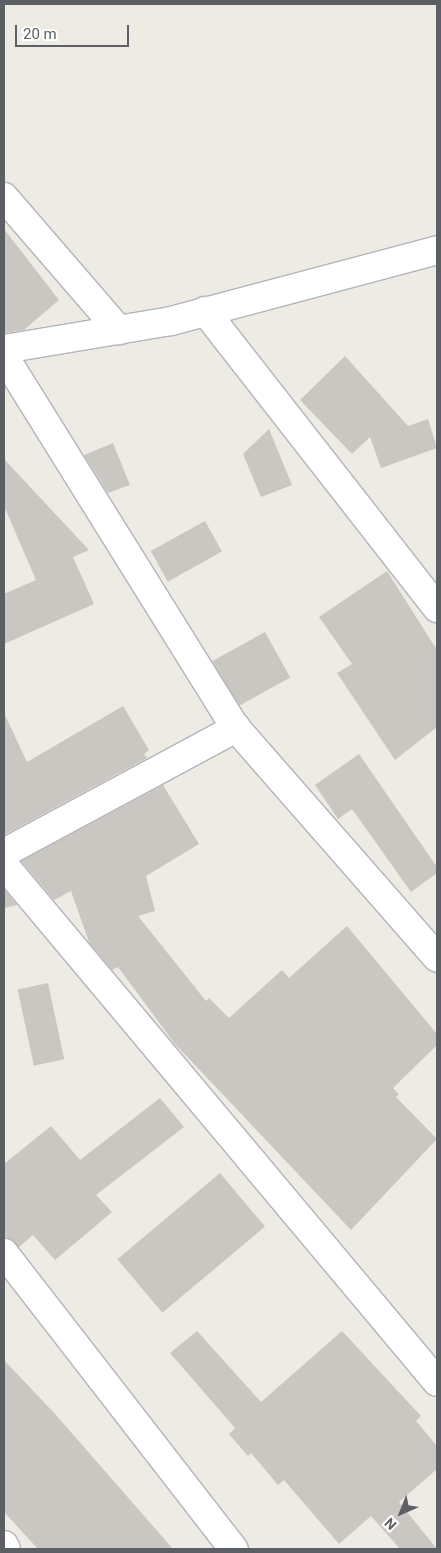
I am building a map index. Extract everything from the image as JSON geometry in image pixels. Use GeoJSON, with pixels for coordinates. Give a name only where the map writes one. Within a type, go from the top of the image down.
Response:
{"type":"FeatureCollection","features":[{"type":"Feature","properties":{"kind":"street"},"geometry":{"type":"LineString","coordinates":[[4,197],[119,330]]}},
{"type":"Feature","properties":{"kind":"street"},"geometry":{"type":"LineString","coordinates":[[4,349],[119,330],[206,311],[437,250]]}},
{"type":"Feature","properties":{"kind":"street"},"geometry":{"type":"LineString","coordinates":[[206,311],[437,608]]}},
{"type":"Feature","properties":{"kind":"street"},"geometry":{"type":"LineString","coordinates":[[4,356],[236,728],[437,958]]}},
{"type":"Feature","properties":{"kind":"street"},"geometry":{"type":"LineString","coordinates":[[4,854],[236,728]]}},
{"type":"Feature","properties":{"kind":"street"},"geometry":{"type":"LineString","coordinates":[[4,865],[437,1382]]}},
{"type":"Feature","properties":{"kind":"street"},"geometry":{"type":"LineString","coordinates":[[4,1253],[234,1549]]}},
{"type":"Feature","properties":{"kind":"street"},"geometry":{"type":"LineString","coordinates":[[4,1545],[6,1549]]}},
{"type":"Feature","properties":{"kind":"building"},"geometry":{"type":"Polygon","coordinates":[[[4,229],[59,300],[24,330],[4,333],[4,229]]]}},
{"type":"Feature","properties":{"kind":"building"},"geometry":{"type":"Polygon","coordinates":[[[345,356],[408,426],[428,419],[437,448],[381,468],[370,437],[352,454],[300,400],[345,356]]]}},
{"type":"Feature","properties":{"kind":"building"},"geometry":{"type":"Polygon","coordinates":[[[269,429],[292,485],[261,497],[243,454],[269,429]]]}},
{"type":"Feature","properties":{"kind":"building"},"geometry":{"type":"Polygon","coordinates":[[[113,443],[130,485],[108,493],[84,455],[113,443]]]}},
{"type":"Feature","properties":{"kind":"building"},"geometry":{"type":"Polygon","coordinates":[[[4,459],[89,550],[73,557],[94,604],[4,644],[4,594],[36,580],[4,506],[4,459]]]}},
{"type":"Feature","properties":{"kind":"building"},"geometry":{"type":"Polygon","coordinates":[[[205,521],[222,552],[168,582],[151,551],[205,521]]]}},
{"type":"Feature","properties":{"kind":"building"},"geometry":{"type":"Polygon","coordinates":[[[387,571],[437,650],[437,727],[395,760],[337,673],[352,664],[319,617],[387,571]]]}},
{"type":"Feature","properties":{"kind":"building"},"geometry":{"type":"Polygon","coordinates":[[[265,632],[290,677],[238,707],[213,661],[265,632]]]}},
{"type":"Feature","properties":{"kind":"building"},"geometry":{"type":"Polygon","coordinates":[[[123,706],[149,750],[144,754],[147,758],[4,835],[4,713],[27,762],[123,706]]]}},
{"type":"Feature","properties":{"kind":"building"},"geometry":{"type":"Polygon","coordinates":[[[359,754],[437,867],[437,873],[411,892],[352,809],[338,819],[315,785],[359,754]]]}},
{"type":"Feature","properties":{"kind":"building"},"geometry":{"type":"Polygon","coordinates":[[[163,785],[199,844],[146,876],[155,911],[138,916],[206,1001],[209,998],[229,1018],[282,970],[289,978],[347,926],[437,1034],[437,1045],[393,1088],[399,1094],[396,1097],[437,1139],[351,1230],[175,1044],[118,967],[112,970],[89,942],[71,891],[54,900],[21,861],[163,785]]]}},
{"type":"Feature","properties":{"kind":"building"},"geometry":{"type":"Polygon","coordinates":[[[4,889],[17,905],[4,908],[4,889]]]}},
{"type":"Feature","properties":{"kind":"building"},"geometry":{"type":"Polygon","coordinates":[[[48,983],[64,1059],[34,1066],[18,989],[48,983]]]}},
{"type":"Feature","properties":{"kind":"building"},"geometry":{"type":"Polygon","coordinates":[[[160,1098],[184,1127],[96,1195],[112,1212],[55,1260],[33,1235],[19,1247],[4,1238],[4,1164],[51,1126],[80,1160],[160,1098]]]}},
{"type":"Feature","properties":{"kind":"building"},"geometry":{"type":"Polygon","coordinates":[[[220,1173],[265,1227],[162,1313],[117,1259],[220,1173]]]}},
{"type":"Feature","properties":{"kind":"building"},"geometry":{"type":"Polygon","coordinates":[[[197,1331],[261,1402],[342,1331],[421,1416],[416,1421],[437,1446],[437,1469],[399,1502],[437,1549],[400,1549],[371,1516],[339,1544],[284,1480],[278,1485],[251,1453],[248,1456],[229,1434],[235,1428],[170,1353],[197,1331]]]}},
{"type":"Feature","properties":{"kind":"building"},"geometry":{"type":"Polygon","coordinates":[[[4,1360],[56,1415],[173,1549],[38,1549],[4,1512],[4,1360]]]}}]}
